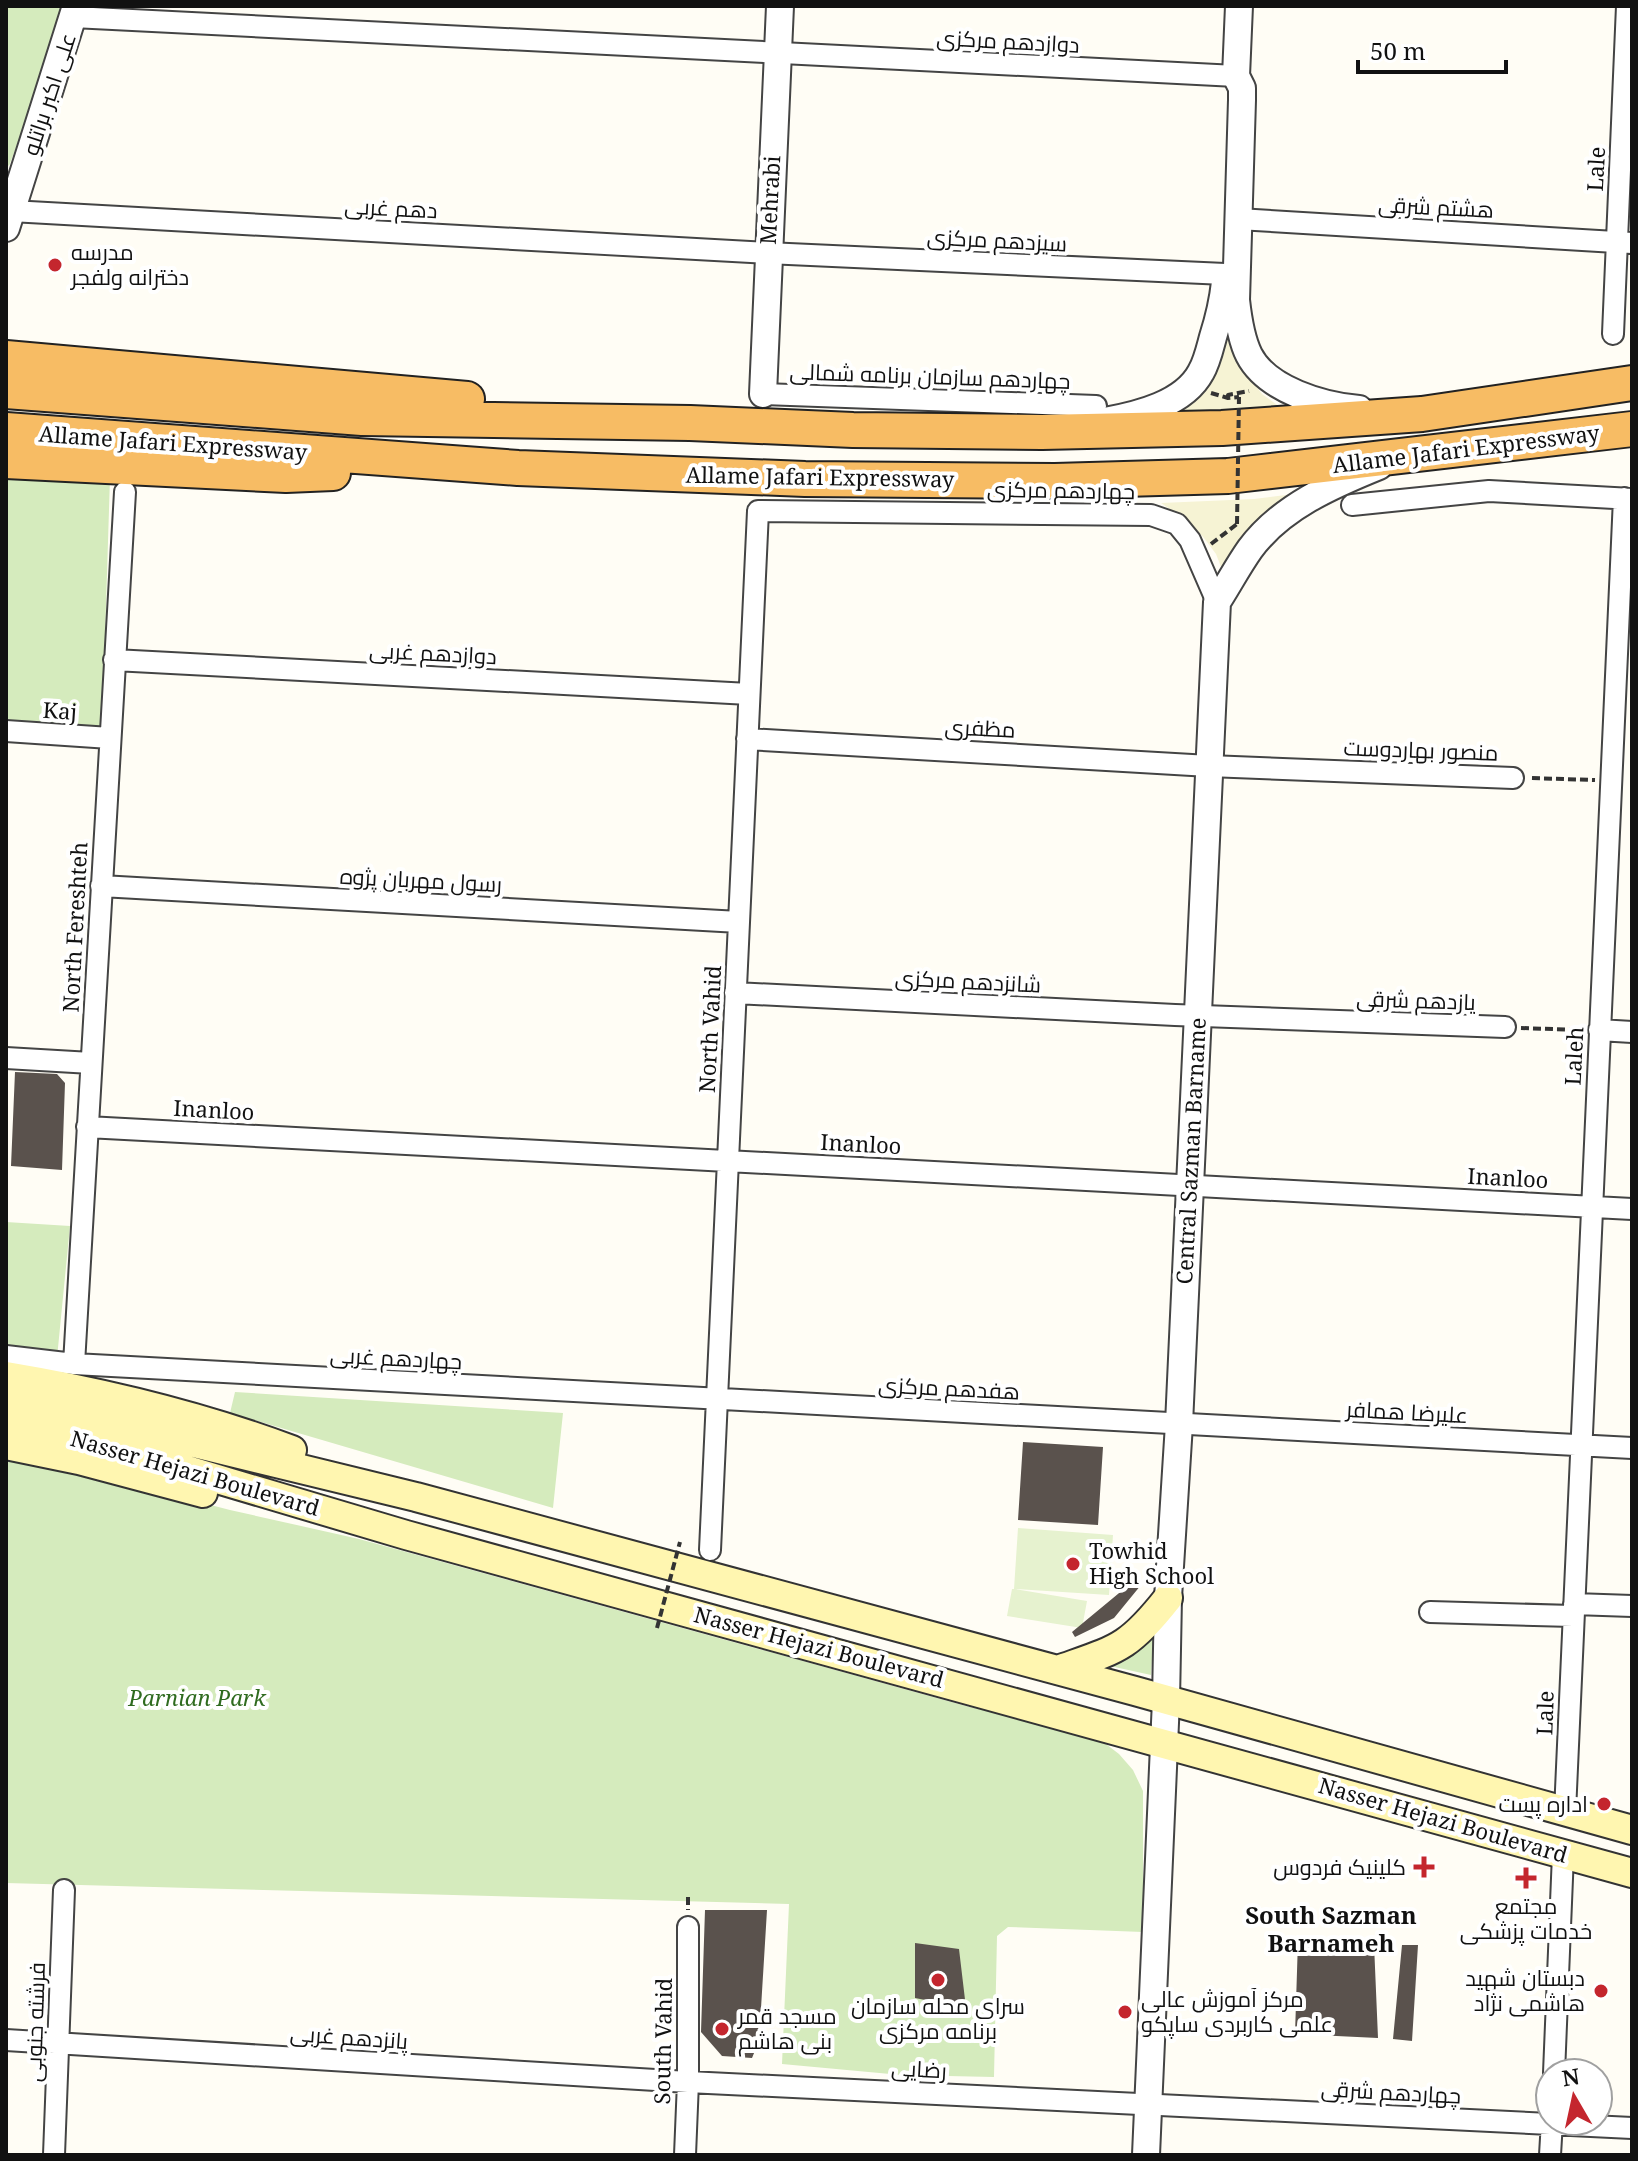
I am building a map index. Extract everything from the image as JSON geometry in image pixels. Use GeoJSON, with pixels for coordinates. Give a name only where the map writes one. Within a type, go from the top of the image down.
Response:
{"type":"FeatureCollection","features":[{"type":"Feature","properties":{"kind":"highway"},"geometry":{"type":"LineString","coordinates":[[6,358],[487,401],[690,423]]}},
{"type":"Feature","properties":{"kind":"highway","name":"Allame Jafari Expressway"},"geometry":{"type":"LineString","coordinates":[[6,391],[362,418],[1042,432],[1222,428],[1422,414],[1632,383]]}},
{"type":"Feature","properties":{"kind":"highway","name":"Allame Jafari Expressway"},"geometry":{"type":"LineString","coordinates":[[6,430],[518,468],[805,479],[1055,481],[1228,476],[1632,429]]}},
{"type":"Feature","properties":{"kind":"highway"},"geometry":{"type":"LineString","coordinates":[[6,461],[286,475],[518,468]]}},
{"type":"Feature","properties":{"kind":"main road"},"geometry":{"type":"LineString","coordinates":[[6,1376],[61,1385],[263,1439],[416,1497]]}},
{"type":"Feature","properties":{"kind":"main road","name":"Nasser Hejazi Boulevard"},"geometry":{"type":"LineString","coordinates":[[6,1397],[416,1497],[1058,1670],[1632,1830]]}},
{"type":"Feature","properties":{"kind":"main road","name":"Nasser Hejazi Boulevard"},"geometry":{"type":"LineString","coordinates":[[6,1421],[133,1454],[406,1535],[1632,1873]]}},
{"type":"Feature","properties":{"kind":"main road"},"geometry":{"type":"LineString","coordinates":[[6,1445],[79,1460],[268,1509],[406,1535]]}},
{"type":"Feature","properties":{"kind":"main road"},"geometry":{"type":"LineString","coordinates":[[1058,1670],[1111,1652],[1129,1642],[1143,1630],[1168,1598]]}},
{"type":"Feature","properties":{"kind":"street","name":"Mehrabi"},"geometry":{"type":"LineString","coordinates":[[763,394],[780,6]]}},
{"type":"Feature","properties":{"kind":"street"},"geometry":{"type":"LineString","coordinates":[[1042,432],[1125,418],[1170,401],[1190,387],[1202,371],[1224,300],[1229,88],[1236,76],[1239,6]]}},
{"type":"Feature","properties":{"kind":"street","name":"Lale"},"geometry":{"type":"LineString","coordinates":[[1613,334],[1624,242],[1627,6]]}},
{"type":"Feature","properties":{"kind":"street","name":"دوازدهم مرکزی"},"geometry":{"type":"LineString","coordinates":[[75,11],[778,54],[1236,76]]}},
{"type":"Feature","properties":{"kind":"street","name":"علی اکبر براتلو"},"geometry":{"type":"LineString","coordinates":[[7,212],[75,11]]}},
{"type":"Feature","properties":{"kind":"street"},"geometry":{"type":"LineString","coordinates":[[1236,76],[1242,88],[1236,300],[1239,325],[1249,356],[1266,375],[1297,394],[1335,407],[1422,414]]}},
{"type":"Feature","properties":{"kind":"street","name":"دهم غربی"},"geometry":{"type":"LineString","coordinates":[[7,212],[767,253]]}},
{"type":"Feature","properties":{"kind":"street","name":"هشتم شرقی"},"geometry":{"type":"LineString","coordinates":[[1238,219],[1624,242]]}},
{"type":"Feature","properties":{"kind":"street","name":"سیزدهم مرکزی"},"geometry":{"type":"LineString","coordinates":[[767,253],[1225,274]]}},
{"type":"Feature","properties":{"kind":"street","name":"چهاردهم سازمان برنامه شمالی"},"geometry":{"type":"LineString","coordinates":[[763,394],[1096,406]]}},
{"type":"Feature","properties":{"kind":"street"},"geometry":{"type":"LineString","coordinates":[[1217,602],[1250,549],[1285,515],[1311,497],[1402,458]]}},
{"type":"Feature","properties":{"kind":"street"},"geometry":{"type":"LineString","coordinates":[[1352,505],[1489,491],[1628,499]]}},
{"type":"Feature","properties":{"kind":"street","name":"North Fereshteh"},"geometry":{"type":"LineString","coordinates":[[74,1364],[125,492]]}},
{"type":"Feature","properties":{"kind":"street","name":"Laleh"},"geometry":{"type":"LineString","coordinates":[[1574,1610],[1599,1030],[1622,781],[1628,499]]}},
{"type":"Feature","properties":{"kind":"street","name":"چهاردهم مرکزی"},"geometry":{"type":"LineString","coordinates":[[758,511],[1151,515],[1177,524],[1190,540],[1217,602]]}},
{"type":"Feature","properties":{"kind":"street","name":"North Vahid"},"geometry":{"type":"LineString","coordinates":[[710,1550],[758,511]]}},
{"type":"Feature","properties":{"kind":"street","name":"Central Sazman Barname"},"geometry":{"type":"LineString","coordinates":[[1146,2155],[1168,1598],[1179,1424],[1217,602]]}},
{"type":"Feature","properties":{"kind":"street","name":"دوازدهم غربی"},"geometry":{"type":"LineString","coordinates":[[114,660],[749,694]]}},
{"type":"Feature","properties":{"kind":"street","name":"Kaj"},"geometry":{"type":"LineString","coordinates":[[6,731],[110,738]]}},
{"type":"Feature","properties":{"kind":"street","name":"مظفری"},"geometry":{"type":"LineString","coordinates":[[747,739],[1209,766]]}},
{"type":"Feature","properties":{"kind":"street","name":"منصور بهاردوست"},"geometry":{"type":"LineString","coordinates":[[1209,766],[1513,778]]}},
{"type":"Feature","properties":{"kind":"street","name":"رسول مهربان پژوه"},"geometry":{"type":"LineString","coordinates":[[101,886],[739,922]]}},
{"type":"Feature","properties":{"kind":"street","name":"شانزدهم مرکزی"},"geometry":{"type":"LineString","coordinates":[[735,993],[1198,1015]]}},
{"type":"Feature","properties":{"kind":"street","name":"یازدهم شرقی"},"geometry":{"type":"LineString","coordinates":[[1198,1015],[1505,1027]]}},
{"type":"Feature","properties":{"kind":"street"},"geometry":{"type":"LineString","coordinates":[[1599,1030],[1632,1032]]}},
{"type":"Feature","properties":{"kind":"street"},"geometry":{"type":"LineString","coordinates":[[6,1058],[91,1063]]}},
{"type":"Feature","properties":{"kind":"street","name":"Inanloo"},"geometry":{"type":"LineString","coordinates":[[87,1127],[1632,1209]]}},
{"type":"Feature","properties":{"kind":"street","name":"چهاردهم غربی"},"geometry":{"type":"LineString","coordinates":[[6,1356],[74,1364],[717,1399]]}},
{"type":"Feature","properties":{"kind":"street","name":"هفدهم مرکزی"},"geometry":{"type":"LineString","coordinates":[[717,1399],[1179,1424]]}},
{"type":"Feature","properties":{"kind":"street","name":"علیرضا همافر"},"geometry":{"type":"LineString","coordinates":[[1179,1424],[1632,1448]]}},
{"type":"Feature","properties":{"kind":"street"},"geometry":{"type":"LineString","coordinates":[[1430,1612],[1632,1606]]}},
{"type":"Feature","properties":{"kind":"street","name":"Lale"},"geometry":{"type":"LineString","coordinates":[[1565,1812],[1574,1610]]}},
{"type":"Feature","properties":{"kind":"street"},"geometry":{"type":"LineString","coordinates":[[1555,2057],[1563,1854]]}},
{"type":"Feature","properties":{"kind":"street","name":"فرشته جنوبی"},"geometry":{"type":"LineString","coordinates":[[54,2155],[64,1890]]}},
{"type":"Feature","properties":{"kind":"street","name":"South Vahid"},"geometry":{"type":"LineString","coordinates":[[685,2155],[688,1927]]}},
{"type":"Feature","properties":{"kind":"street","name":"پانزدهم غربی"},"geometry":{"type":"LineString","coordinates":[[6,2040],[688,2082]]}},
{"type":"Feature","properties":{"kind":"street","name":"رضایی"},"geometry":{"type":"LineString","coordinates":[[688,2082],[1148,2104]]}},
{"type":"Feature","properties":{"kind":"street","name":"چهاردهم شرقی"},"geometry":{"type":"LineString","coordinates":[[1148,2104],[1534,2121]]}},
{"type":"Feature","properties":{"kind":"path"},"geometry":{"type":"LineString","coordinates":[[1215,541],[1237,524],[1239,397],[1228,398]]}},
{"type":"Feature","properties":{"kind":"path","name":"منصور بهاردوست"},"geometry":{"type":"LineString","coordinates":[[1513,778],[1622,781]]}},
{"type":"Feature","properties":{"kind":"path","name":"یازدهم شرقی"},"geometry":{"type":"LineString","coordinates":[[1505,1027],[1599,1030]]}},
{"type":"Feature","properties":{"kind":"path"},"geometry":{"type":"LineString","coordinates":[[657,1628],[680,1542],[688,1540]]}},
{"type":"Feature","properties":{"kind":"shaded area"},"geometry":{"type":"Polygon","coordinates":[[[1226,329],[1241,366],[1262,394],[1295,418],[1157,420],[1185,407],[1210,378],[1226,329]]]}},
{"type":"Feature","properties":{"kind":"shaded area"},"geometry":{"type":"Polygon","coordinates":[[[1301,493],[1223,572],[1216,554],[1204,538],[1190,523],[1161,503],[1254,499],[1301,493]]]}},
{"type":"Feature","properties":{"kind":"green space"},"geometry":{"type":"Polygon","coordinates":[[[6,6],[69,6],[9,166],[6,163],[6,6]]]}},
{"type":"Feature","properties":{"kind":"green space"},"geometry":{"type":"Polygon","coordinates":[[[6,469],[110,478],[102,732],[6,725],[6,469]]]}},
{"type":"Feature","properties":{"kind":"green space"},"geometry":{"type":"Polygon","coordinates":[[[6,1222],[70,1226],[57,1358],[6,1351],[6,1222]]]}},
{"type":"Feature","properties":{"kind":"green space"},"geometry":{"type":"Polygon","coordinates":[[[235,1392],[563,1413],[553,1508],[230,1413],[235,1392]]]}},
{"type":"Feature","properties":{"kind":"green space","name":"Parnian Park"},"geometry":{"type":"Polygon","coordinates":[[[6,1452],[230,1510],[359,1539],[966,1706],[1098,1738],[1133,1770],[1143,1791],[1143,1932],[1008,1927],[997,1936],[994,2077],[901,2075],[782,2064],[789,1904],[6,1883],[6,1452]]]}},
{"type":"Feature","properties":{"kind":"green space"},"geometry":{"type":"Polygon","coordinates":[[[1018,1528],[1113,1535],[1109,1595],[1015,1589],[1087,1601],[1082,1628],[1007,1616],[1014,1589],[1018,1528]]]}},
{"type":"Feature","properties":{"kind":"green space"},"geometry":{"type":"Polygon","coordinates":[[[1154,1630],[1151,1675],[1110,1666],[1154,1630]]]}},
{"type":"Feature","properties":{"kind":"building"},"geometry":{"type":"Polygon","coordinates":[[[15,1072],[57,1074],[65,1083],[62,1170],[11,1166],[15,1072]]]}},
{"type":"Feature","properties":{"kind":"building"},"geometry":{"type":"Polygon","coordinates":[[[1023,1442],[1103,1447],[1098,1525],[1018,1520],[1023,1442]]]}},
{"type":"Feature","properties":{"kind":"building"},"geometry":{"type":"Polygon","coordinates":[[[1136,1579],[1141,1585],[1114,1618],[1075,1637],[1072,1632],[1136,1579]]]}},
{"type":"Feature","properties":{"kind":"building"},"geometry":{"type":"Polygon","coordinates":[[[705,1910],[767,1910],[759,2041],[752,2058],[722,2056],[701,2032],[705,1910]]]}},
{"type":"Feature","properties":{"kind":"building"},"geometry":{"type":"Polygon","coordinates":[[[1298,1940],[1374,1944],[1378,2038],[1295,2034],[1298,1940]]]}},
{"type":"Feature","properties":{"kind":"building"},"geometry":{"type":"Polygon","coordinates":[[[915,1943],[959,1949],[966,2008],[915,1998],[915,1943]]]}},
{"type":"Feature","properties":{"kind":"building"},"geometry":{"type":"Polygon","coordinates":[[[1402,1945],[1418,1945],[1412,2041],[1393,2039],[1402,1945]]]}},
{"type":"Feature","properties":{"kind":"place","name":"مدرسه دخترانه ولفجر"},"geometry":{"type":"Point","coordinates":[55,265]}},
{"type":"Feature","properties":{"kind":"place","name":"Towhid High School"},"geometry":{"type":"Point","coordinates":[1073,1564]}},
{"type":"Feature","properties":{"kind":"place","name":"اداره پست"},"geometry":{"type":"Point","coordinates":[1604,1804]}},
{"type":"Feature","properties":{"kind":"place","name":"کلینیک فردوس"},"geometry":{"type":"Point","coordinates":[1424,1867]}},
{"type":"Feature","properties":{"kind":"place","name":"مجتمع خدمات پزشکی"},"geometry":{"type":"Point","coordinates":[1526,1878]}},
{"type":"Feature","properties":{"kind":"place","name":"سرای محله سازمان برنامه مرکزی"},"geometry":{"type":"Point","coordinates":[938,1980]}},
{"type":"Feature","properties":{"kind":"place","name":"دبستان شهید هاشمی نژاد"},"geometry":{"type":"Point","coordinates":[1601,1991]}},
{"type":"Feature","properties":{"kind":"place","name":"مرکز آموزش عالی علمی کاربردی ساپکو"},"geometry":{"type":"Point","coordinates":[1125,2012]}},
{"type":"Feature","properties":{"kind":"place","name":"مسجد قمر بنی هاشم"},"geometry":{"type":"Point","coordinates":[722,2029]}},
{"type":"Feature","properties":{"kind":"district","name":"South Sazman Barnameh"},"geometry":{"type":"Point","coordinates":[1331,1930]}}]}
